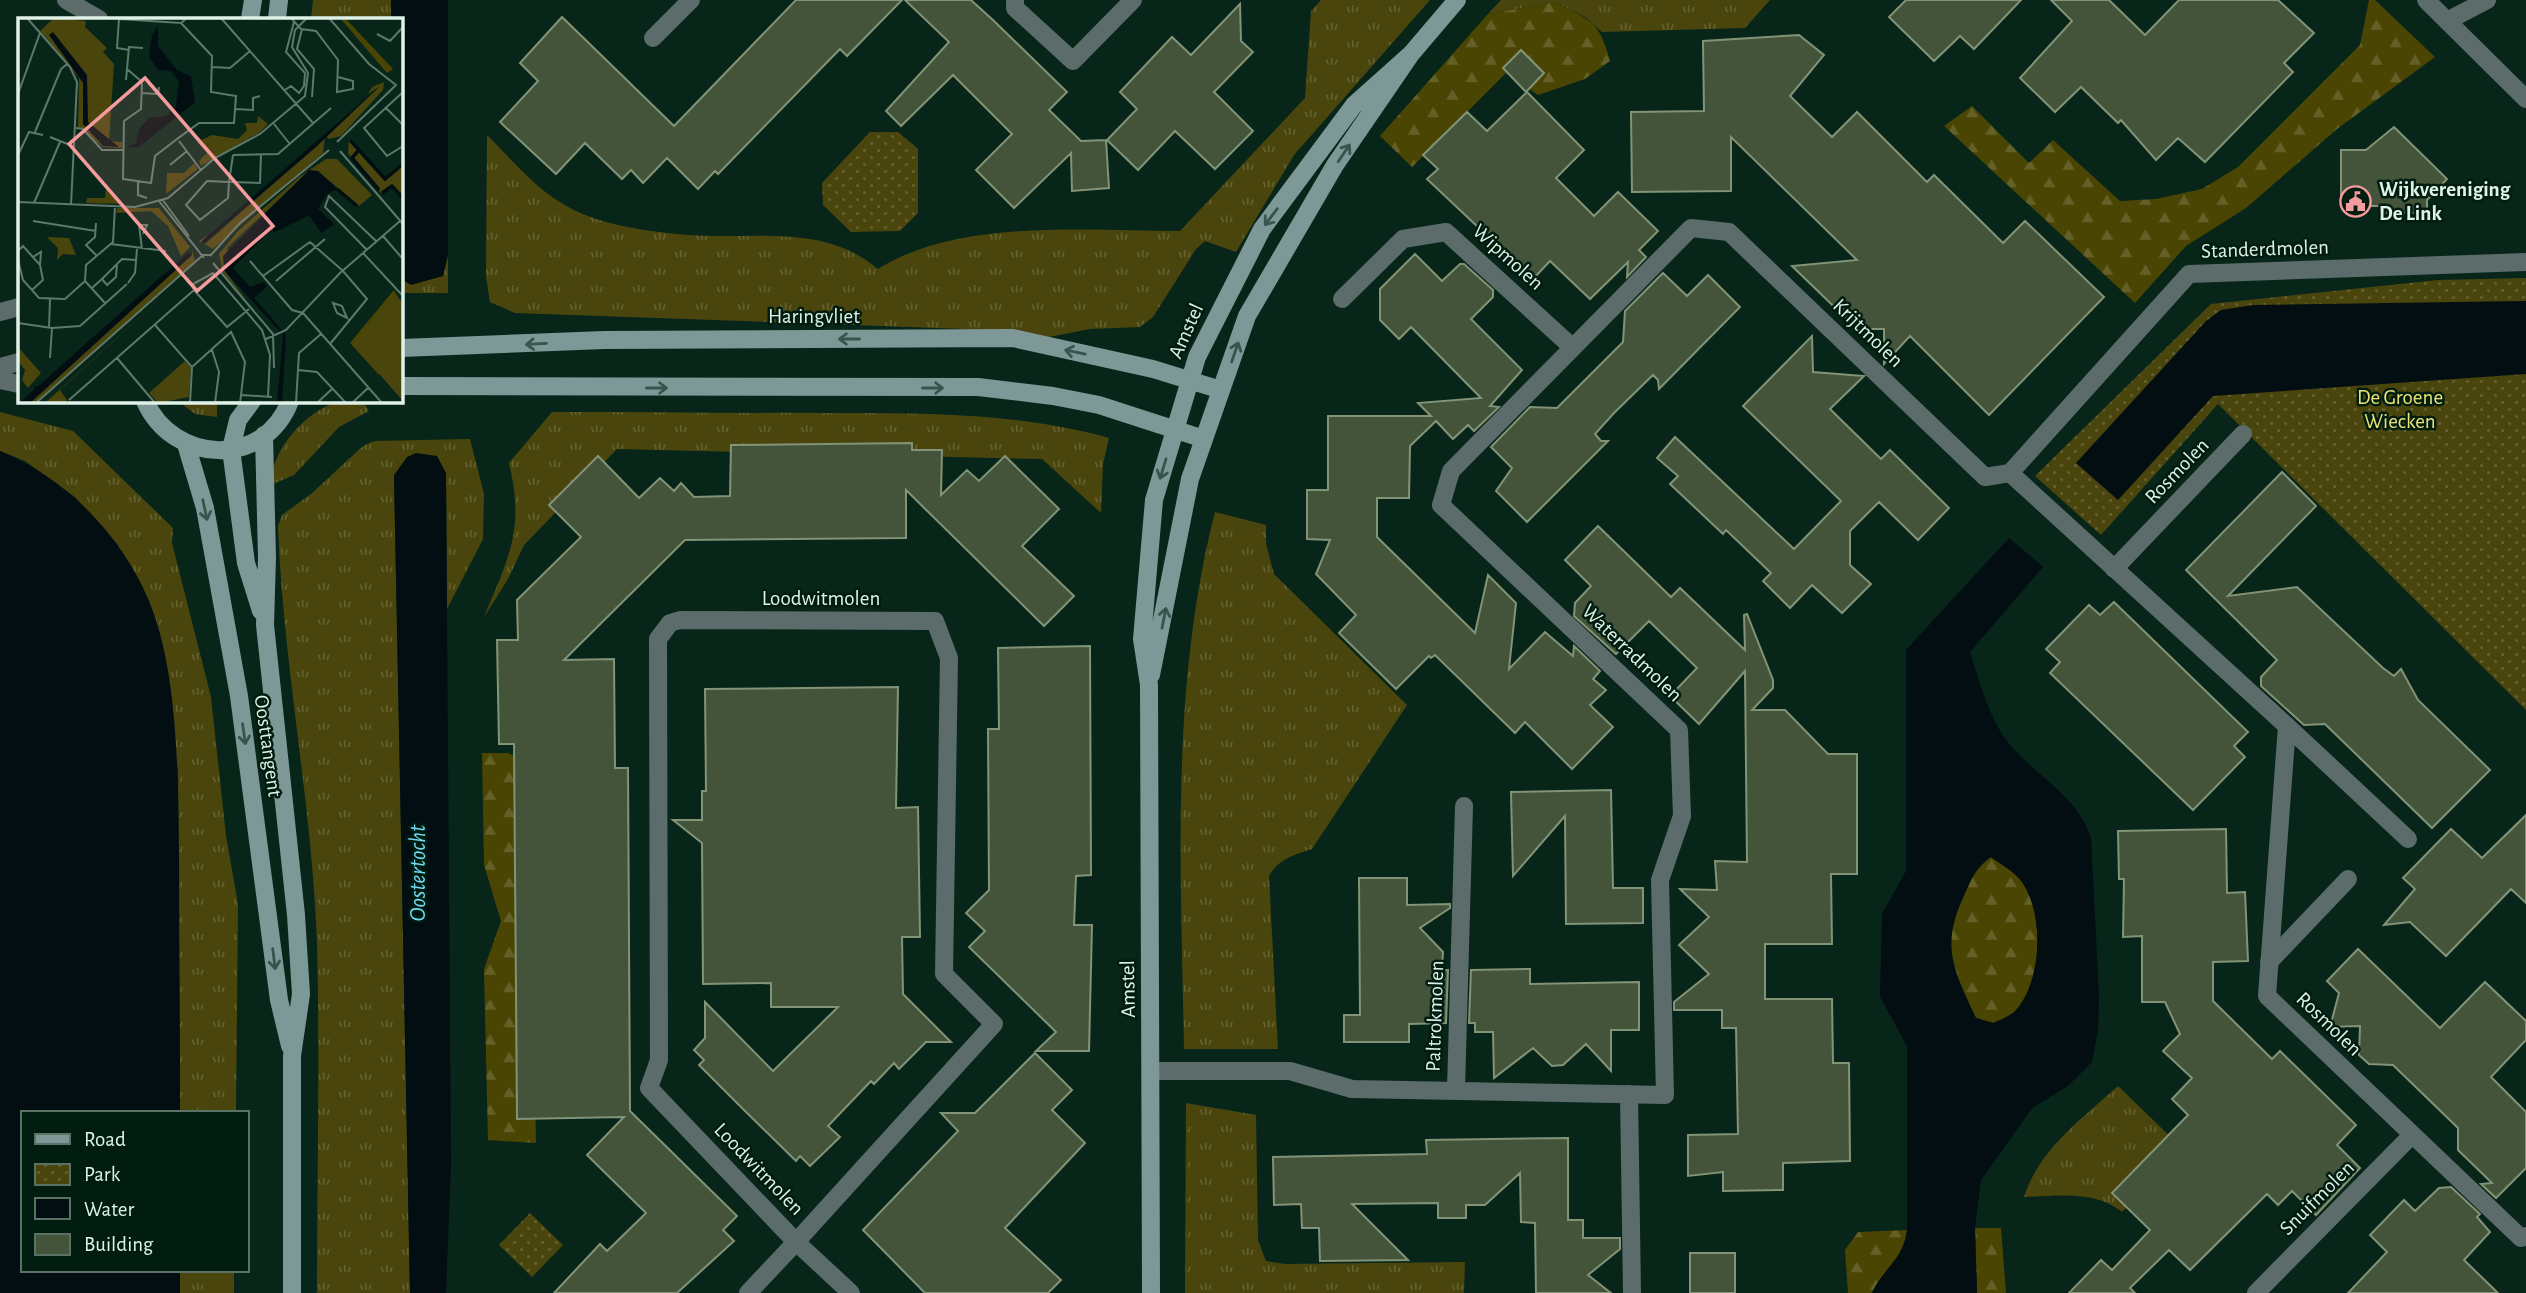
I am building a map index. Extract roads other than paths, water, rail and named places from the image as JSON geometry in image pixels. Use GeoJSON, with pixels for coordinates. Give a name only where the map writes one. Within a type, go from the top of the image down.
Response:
{"type":"FeatureCollection","features":[{"type":"Feature","properties":{"kind":"street"},"geometry":{"type":"LineString","coordinates":[[66,0],[97,18]]}},
{"type":"Feature","properties":{"kind":"street"},"geometry":{"type":"LineString","coordinates":[[250,18],[253,0]]}},
{"type":"Feature","properties":{"kind":"street"},"geometry":{"type":"LineString","coordinates":[[277,18],[279,0]]}},
{"type":"Feature","properties":{"kind":"street"},"geometry":{"type":"LineString","coordinates":[[653,38],[691,0]]}},
{"type":"Feature","properties":{"kind":"street"},"geometry":{"type":"LineString","coordinates":[[1014,0],[1015,8],[1073,61],[1133,0]]}},
{"type":"Feature","properties":{"kind":"street","name":"Amstel"},"geometry":{"type":"LineString","coordinates":[[1149,685],[1190,479],[1247,316],[1335,165],[1410,54],[1457,0]]}},
{"type":"Feature","properties":{"kind":"street"},"geometry":{"type":"LineString","coordinates":[[2426,0],[2526,99]]}},
{"type":"Feature","properties":{"kind":"street"},"geometry":{"type":"LineString","coordinates":[[2447,20],[2487,0]]}},
{"type":"Feature","properties":{"kind":"street","name":"Amstel"},"geometry":{"type":"LineString","coordinates":[[1151,1293],[1149,685],[1142,639],[1154,500],[1189,380],[1208,332],[1262,229],[1353,105],[1410,54]]}},
{"type":"Feature","properties":{"kind":"street","name":"Krijtmolen"},"geometry":{"type":"LineString","coordinates":[[1572,347],[1691,228],[1729,232],[1985,477],[2010,473]]}},
{"type":"Feature","properties":{"kind":"street","name":"Wipmolen"},"geometry":{"type":"LineString","coordinates":[[1342,299],[1403,239],[1446,232],[1572,347]]}},
{"type":"Feature","properties":{"kind":"street","name":"Standerdmolen"},"geometry":{"type":"LineString","coordinates":[[2010,473],[2189,274],[2526,262]]}},
{"type":"Feature","properties":{"kind":"street"},"geometry":{"type":"LineString","coordinates":[[0,312],[18,307]]}},
{"type":"Feature","properties":{"kind":"street","name":"Haringvliet"},"geometry":{"type":"LineString","coordinates":[[402,348],[604,340],[1013,338],[1221,390]]}},
{"type":"Feature","properties":{"kind":"street","name":"Waterradmolen"},"geometry":{"type":"LineString","coordinates":[[1456,1089],[1665,1095],[1660,880],[1682,816],[1679,730],[1441,505],[1451,471],[1572,347]]}},
{"type":"Feature","properties":{"kind":"street"},"geometry":{"type":"LineString","coordinates":[[0,367],[18,362]]}},
{"type":"Feature","properties":{"kind":"street"},"geometry":{"type":"LineString","coordinates":[[0,380],[18,384]]}},
{"type":"Feature","properties":{"kind":"street"},"geometry":{"type":"LineString","coordinates":[[402,386],[978,387],[1053,396],[1099,405],[1204,439]]}},
{"type":"Feature","properties":{"kind":"street"},"geometry":{"type":"LineString","coordinates":[[145,402],[151,415],[166,432],[186,444],[208,450],[231,449],[264,435],[277,423],[289,402]]}},
{"type":"Feature","properties":{"kind":"street"},"geometry":{"type":"LineString","coordinates":[[231,449],[238,420],[252,402]]}},
{"type":"Feature","properties":{"kind":"street","name":"Rosmolen"},"geometry":{"type":"LineString","coordinates":[[2114,569],[2243,434]]}},
{"type":"Feature","properties":{"kind":"street","name":"Oosttangent"},"geometry":{"type":"LineString","coordinates":[[264,435],[267,557],[265,625],[301,994],[292,1056],[292,1293]]}},
{"type":"Feature","properties":{"kind":"street","name":"Oosttangent"},"geometry":{"type":"LineString","coordinates":[[186,444],[205,508],[232,659],[279,1000],[292,1056]]}},
{"type":"Feature","properties":{"kind":"street","name":"Oosttangent"},"geometry":{"type":"LineString","coordinates":[[231,449],[246,563],[265,625]]}},
{"type":"Feature","properties":{"kind":"street"},"geometry":{"type":"LineString","coordinates":[[2010,473],[2409,839]]}},
{"type":"Feature","properties":{"kind":"street","name":"Loodwitmolen"},"geometry":{"type":"LineString","coordinates":[[796,1242],[994,1024],[944,974],[949,658],[935,621],[680,620],[670,623],[658,639],[660,1060],[649,1088],[796,1242],[851,1293]]}},
{"type":"Feature","properties":{"kind":"street","name":"Rosmolen"},"geometry":{"type":"LineString","coordinates":[[2287,726],[2267,996],[2521,1238],[2526,1236]]}},
{"type":"Feature","properties":{"kind":"street","name":"Paltrokmolen"},"geometry":{"type":"LineString","coordinates":[[1152,1071],[1290,1071],[1352,1090],[1456,1089],[1464,806]]}},
{"type":"Feature","properties":{"kind":"street"},"geometry":{"type":"LineString","coordinates":[[2269,962],[2348,879]]}},
{"type":"Feature","properties":{"kind":"street"},"geometry":{"type":"LineString","coordinates":[[1629,1094],[1632,1293]]}},
{"type":"Feature","properties":{"kind":"street","name":"Snuifmolen"},"geometry":{"type":"LineString","coordinates":[[2256,1293],[2412,1135]]}},
{"type":"Feature","properties":{"kind":"street"},"geometry":{"type":"LineString","coordinates":[[748,1293],[796,1242]]}},
{"type":"Feature","properties":{"kind":"water"},"geometry":{"type":"Polygon","coordinates":[[[391,0],[448,0],[448,255],[443,276],[411,285],[402,280],[402,18],[391,18],[391,0]]]}},
{"type":"Feature","properties":{"kind":"water"},"geometry":{"type":"Polygon","coordinates":[[[2526,301],[2526,374],[2213,396],[2118,500],[2076,463],[2206,321],[2221,310],[2253,305],[2526,301]]]}},
{"type":"Feature","properties":{"kind":"water"},"geometry":{"type":"Polygon","coordinates":[[[0,451],[47,477],[69,493],[107,532],[138,577],[159,630],[166,661],[175,728],[178,795],[180,1111],[21,1111],[21,1272],[180,1272],[180,1293],[0,1293],[0,451]]]}},
{"type":"Feature","properties":{"kind":"water","name":"Oostertocht"},"geometry":{"type":"Polygon","coordinates":[[[416,453],[437,456],[446,473],[451,1163],[446,1293],[410,1293],[394,475],[407,457],[416,453]]]}},
{"type":"Feature","properties":{"kind":"water"},"geometry":{"type":"Polygon","coordinates":[[[2009,538],[2043,567],[1970,652],[1985,698],[2000,731],[2018,754],[2075,808],[2091,837],[2099,996],[2098,1030],[2092,1062],[2068,1086],[2032,1108],[1981,1180],[1975,1228],[1977,1293],[1872,1293],[1902,1249],[1907,1230],[1907,1046],[1880,997],[1882,914],[1906,871],[1906,650],[2009,538]],[[1991,857],[1972,878],[1957,913],[1951,944],[1952,958],[1961,986],[1976,1018],[1993,1023],[2014,1012],[2025,997],[2035,964],[2037,928],[2029,894],[2011,871],[1991,857]]]}},
{"type":"Feature","properties":{"kind":"place","name":"Wijkvereniging De Link"},"geometry":{"type":"Point","coordinates":[2356,201]}},
{"type":"Feature","properties":{"kind":"park label","name":"De Groene Wiecken"},"geometry":{"type":"Point","coordinates":[2400,409]}}]}
